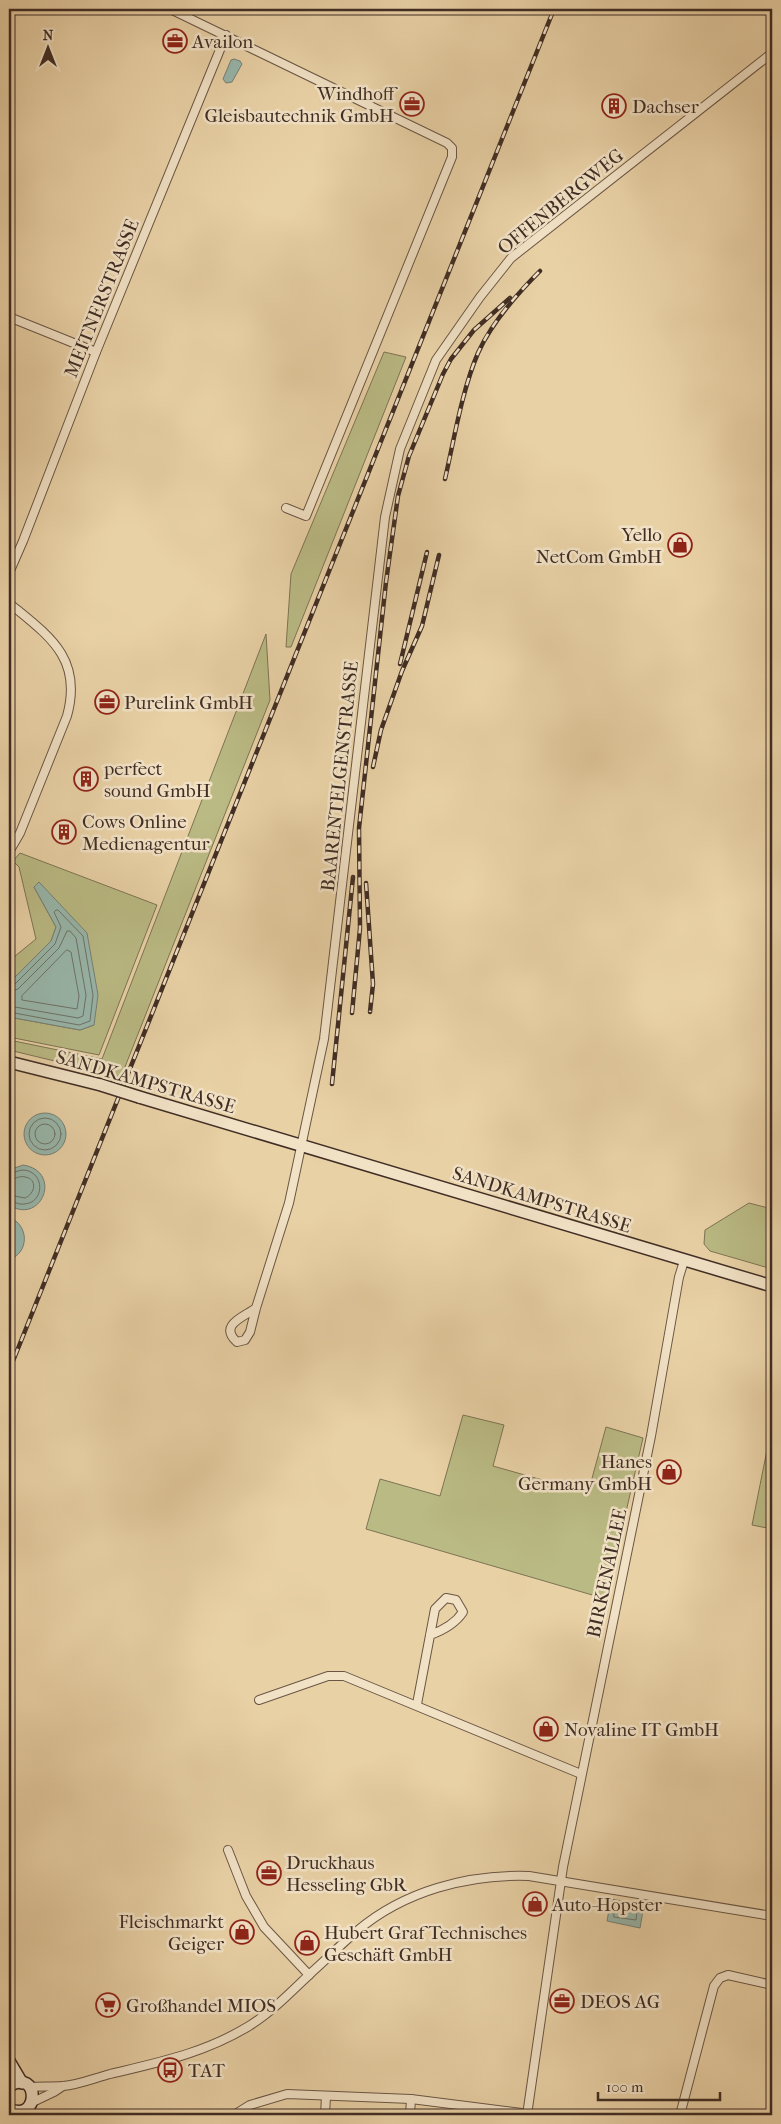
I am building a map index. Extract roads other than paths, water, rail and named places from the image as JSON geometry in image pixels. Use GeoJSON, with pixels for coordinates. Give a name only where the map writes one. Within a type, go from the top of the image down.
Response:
{"type":"FeatureCollection","features":[{"type":"Feature","properties":{"kind":"street"},"geometry":{"type":"LineString","coordinates":[[170,9],[447,143],[452,148],[452,157],[306,516],[286,508]]}},
{"type":"Feature","properties":{"kind":"street","name":"MEITNERSTRASSE"},"geometry":{"type":"LineString","coordinates":[[9,573],[96,352],[226,35]]}},
{"type":"Feature","properties":{"kind":"street","name":"OFFENBERGWEG"},"geometry":{"type":"LineString","coordinates":[[413,413],[436,360],[480,296],[511,258],[772,53]]}},
{"type":"Feature","properties":{"kind":"street"},"geometry":{"type":"LineString","coordinates":[[9,317],[96,352]]}},
{"type":"Feature","properties":{"kind":"street","name":"BAARENTELGENSTRASSE"},"geometry":{"type":"LineString","coordinates":[[301,1144],[324,1039],[334,973],[386,517],[395,468],[413,413]]}},
{"type":"Feature","properties":{"kind":"street"},"geometry":{"type":"LineString","coordinates":[[9,603],[48,636],[66,663],[71,680],[68,716],[20,833],[9,852]]}},
{"type":"Feature","properties":{"kind":"street","name":"SANDKAMPSTRASSE"},"geometry":{"type":"LineString","coordinates":[[9,1062],[139,1096],[772,1286]]}},
{"type":"Feature","properties":{"kind":"street"},"geometry":{"type":"LineString","coordinates":[[256,1308],[289,1203],[301,1144]]}},
{"type":"Feature","properties":{"kind":"street","name":"BIRKENALLEE"},"geometry":{"type":"LineString","coordinates":[[527,2114],[561,1881],[581,1774],[651,1436],[678,1277],[684,1261]]}},
{"type":"Feature","properties":{"kind":"street"},"geometry":{"type":"LineString","coordinates":[[417,1704],[430,1635],[435,1609],[446,1598],[456,1600],[463,1612],[458,1619],[442,1631],[430,1635]]}},
{"type":"Feature","properties":{"kind":"street"},"geometry":{"type":"LineString","coordinates":[[259,1700],[328,1676],[344,1676],[417,1704],[581,1774]]}},
{"type":"Feature","properties":{"kind":"street"},"geometry":{"type":"LineString","coordinates":[[228,1850],[246,1896],[264,1927],[309,1975]]}},
{"type":"Feature","properties":{"kind":"street"},"geometry":{"type":"LineString","coordinates":[[14,2112],[31,2108],[63,2086],[210,2047],[251,2025],[275,2006],[357,1930],[380,1914],[403,1901],[434,1889],[466,1880],[488,1877],[529,1876],[772,1916]]}},
{"type":"Feature","properties":{"kind":"street"},"geometry":{"type":"LineString","coordinates":[[680,2115],[714,1986],[720,1978],[728,1975],[772,1985]]}},
{"type":"Feature","properties":{"kind":"street"},"geometry":{"type":"LineString","coordinates":[[9,2060],[33,2096],[31,2108]]}},
{"type":"Feature","properties":{"kind":"street"},"geometry":{"type":"LineString","coordinates":[[9,2086],[13,2084],[63,2086]]}},
{"type":"Feature","properties":{"kind":"street"},"geometry":{"type":"LineString","coordinates":[[234,2115],[250,2105],[287,2094],[411,2099],[538,2115]]}},
{"type":"Feature","properties":{"kind":"street"},"geometry":{"type":"LineString","coordinates":[[325,2115],[326,2096]]}},
{"type":"Feature","properties":{"kind":"street"},"geometry":{"type":"LineString","coordinates":[[410,2115],[411,2099]]}},
{"type":"Feature","properties":{"kind":"water"},"geometry":{"type":"Polygon","coordinates":[[[234,59],[242,64],[232,82],[226,83],[223,79],[231,60],[234,59]]]}},
{"type":"Feature","properties":{"kind":"water"},"geometry":{"type":"Polygon","coordinates":[[[39,882],[87,933],[98,995],[94,1025],[80,1030],[9,1017],[9,983],[51,941],[56,927],[34,887],[39,882]]]}},
{"type":"Feature","properties":{"kind":"water"},"geometry":{"type":"Polygon","coordinates":[[[49,1113],[57,1116],[63,1122],[66,1134],[63,1146],[57,1152],[41,1155],[33,1152],[27,1146],[24,1130],[27,1122],[33,1116],[49,1113]]]}},
{"type":"Feature","properties":{"kind":"water"},"geometry":{"type":"Polygon","coordinates":[[[23,1165],[35,1169],[42,1177],[45,1186],[43,1195],[38,1203],[31,1208],[21,1210],[9,1205],[9,1170],[23,1165]]]}},
{"type":"Feature","properties":{"kind":"water"},"geometry":{"type":"Polygon","coordinates":[[[9,1217],[20,1226],[23,1232],[24,1245],[16,1256],[9,1260],[9,1217]]]}},
{"type":"Feature","properties":{"kind":"water"},"geometry":{"type":"Polygon","coordinates":[[[611,1899],[644,1905],[640,1928],[607,1921],[611,1899]]]}},
{"type":"Feature","properties":{"kind":"railway"},"geometry":{"type":"LineString","coordinates":[[9,1371],[554,9]]}},
{"type":"Feature","properties":{"kind":"railway"},"geometry":{"type":"LineString","coordinates":[[445,479],[463,399],[478,353],[490,330],[505,309],[540,271]]}},
{"type":"Feature","properties":{"kind":"railway"},"geometry":{"type":"LineString","coordinates":[[352,1013],[360,928],[359,828],[386,582],[398,496],[409,456],[451,359],[474,330],[510,298]]}},
{"type":"Feature","properties":{"kind":"railway"},"geometry":{"type":"LineString","coordinates":[[400,664],[427,552]]}},
{"type":"Feature","properties":{"kind":"railway"},"geometry":{"type":"LineString","coordinates":[[373,767],[381,730],[402,671],[422,626],[439,555]]}},
{"type":"Feature","properties":{"kind":"railway"},"geometry":{"type":"LineString","coordinates":[[332,1084],[353,877]]}},
{"type":"Feature","properties":{"kind":"railway"},"geometry":{"type":"LineString","coordinates":[[366,883],[373,984],[370,1012]]}},
{"type":"Feature","properties":{"kind":"place","name":"Availon"},"geometry":{"type":"Point","coordinates":[175,41]}},
{"type":"Feature","properties":{"kind":"place","name":"Windhoff Gleisbautechnik GmbH"},"geometry":{"type":"Point","coordinates":[412,104]}},
{"type":"Feature","properties":{"kind":"place","name":"Dachser"},"geometry":{"type":"Point","coordinates":[614,106]}},
{"type":"Feature","properties":{"kind":"place","name":"Yello NetCom GmbH"},"geometry":{"type":"Point","coordinates":[680,545]}},
{"type":"Feature","properties":{"kind":"place","name":"Purelink GmbH"},"geometry":{"type":"Point","coordinates":[107,702]}},
{"type":"Feature","properties":{"kind":"place","name":"perfect sound GmbH"},"geometry":{"type":"Point","coordinates":[86,779]}},
{"type":"Feature","properties":{"kind":"place","name":"Cows Online Medienagentur"},"geometry":{"type":"Point","coordinates":[64,832]}},
{"type":"Feature","properties":{"kind":"place","name":"Hanes Germany GmbH"},"geometry":{"type":"Point","coordinates":[669,1472]}},
{"type":"Feature","properties":{"kind":"place","name":"Novaline IT GmbH"},"geometry":{"type":"Point","coordinates":[546,1729]}},
{"type":"Feature","properties":{"kind":"place","name":"Druckhaus Hesseling GbR"},"geometry":{"type":"Point","coordinates":[269,1873]}},
{"type":"Feature","properties":{"kind":"place","name":"Auto-Hopster"},"geometry":{"type":"Point","coordinates":[535,1904]}},
{"type":"Feature","properties":{"kind":"place","name":"Fleischmarkt Geiger"},"geometry":{"type":"Point","coordinates":[242,1932]}},
{"type":"Feature","properties":{"kind":"place","name":"Hubert Graf Technisches Geschäft GmbH"},"geometry":{"type":"Point","coordinates":[307,1943]}},
{"type":"Feature","properties":{"kind":"place","name":"DEOS AG"},"geometry":{"type":"Point","coordinates":[562,2001]}},
{"type":"Feature","properties":{"kind":"place","name":"Großhandel MIOS"},"geometry":{"type":"Point","coordinates":[108,2005]}},
{"type":"Feature","properties":{"kind":"place","name":"TAT"},"geometry":{"type":"Point","coordinates":[170,2070]}}]}
